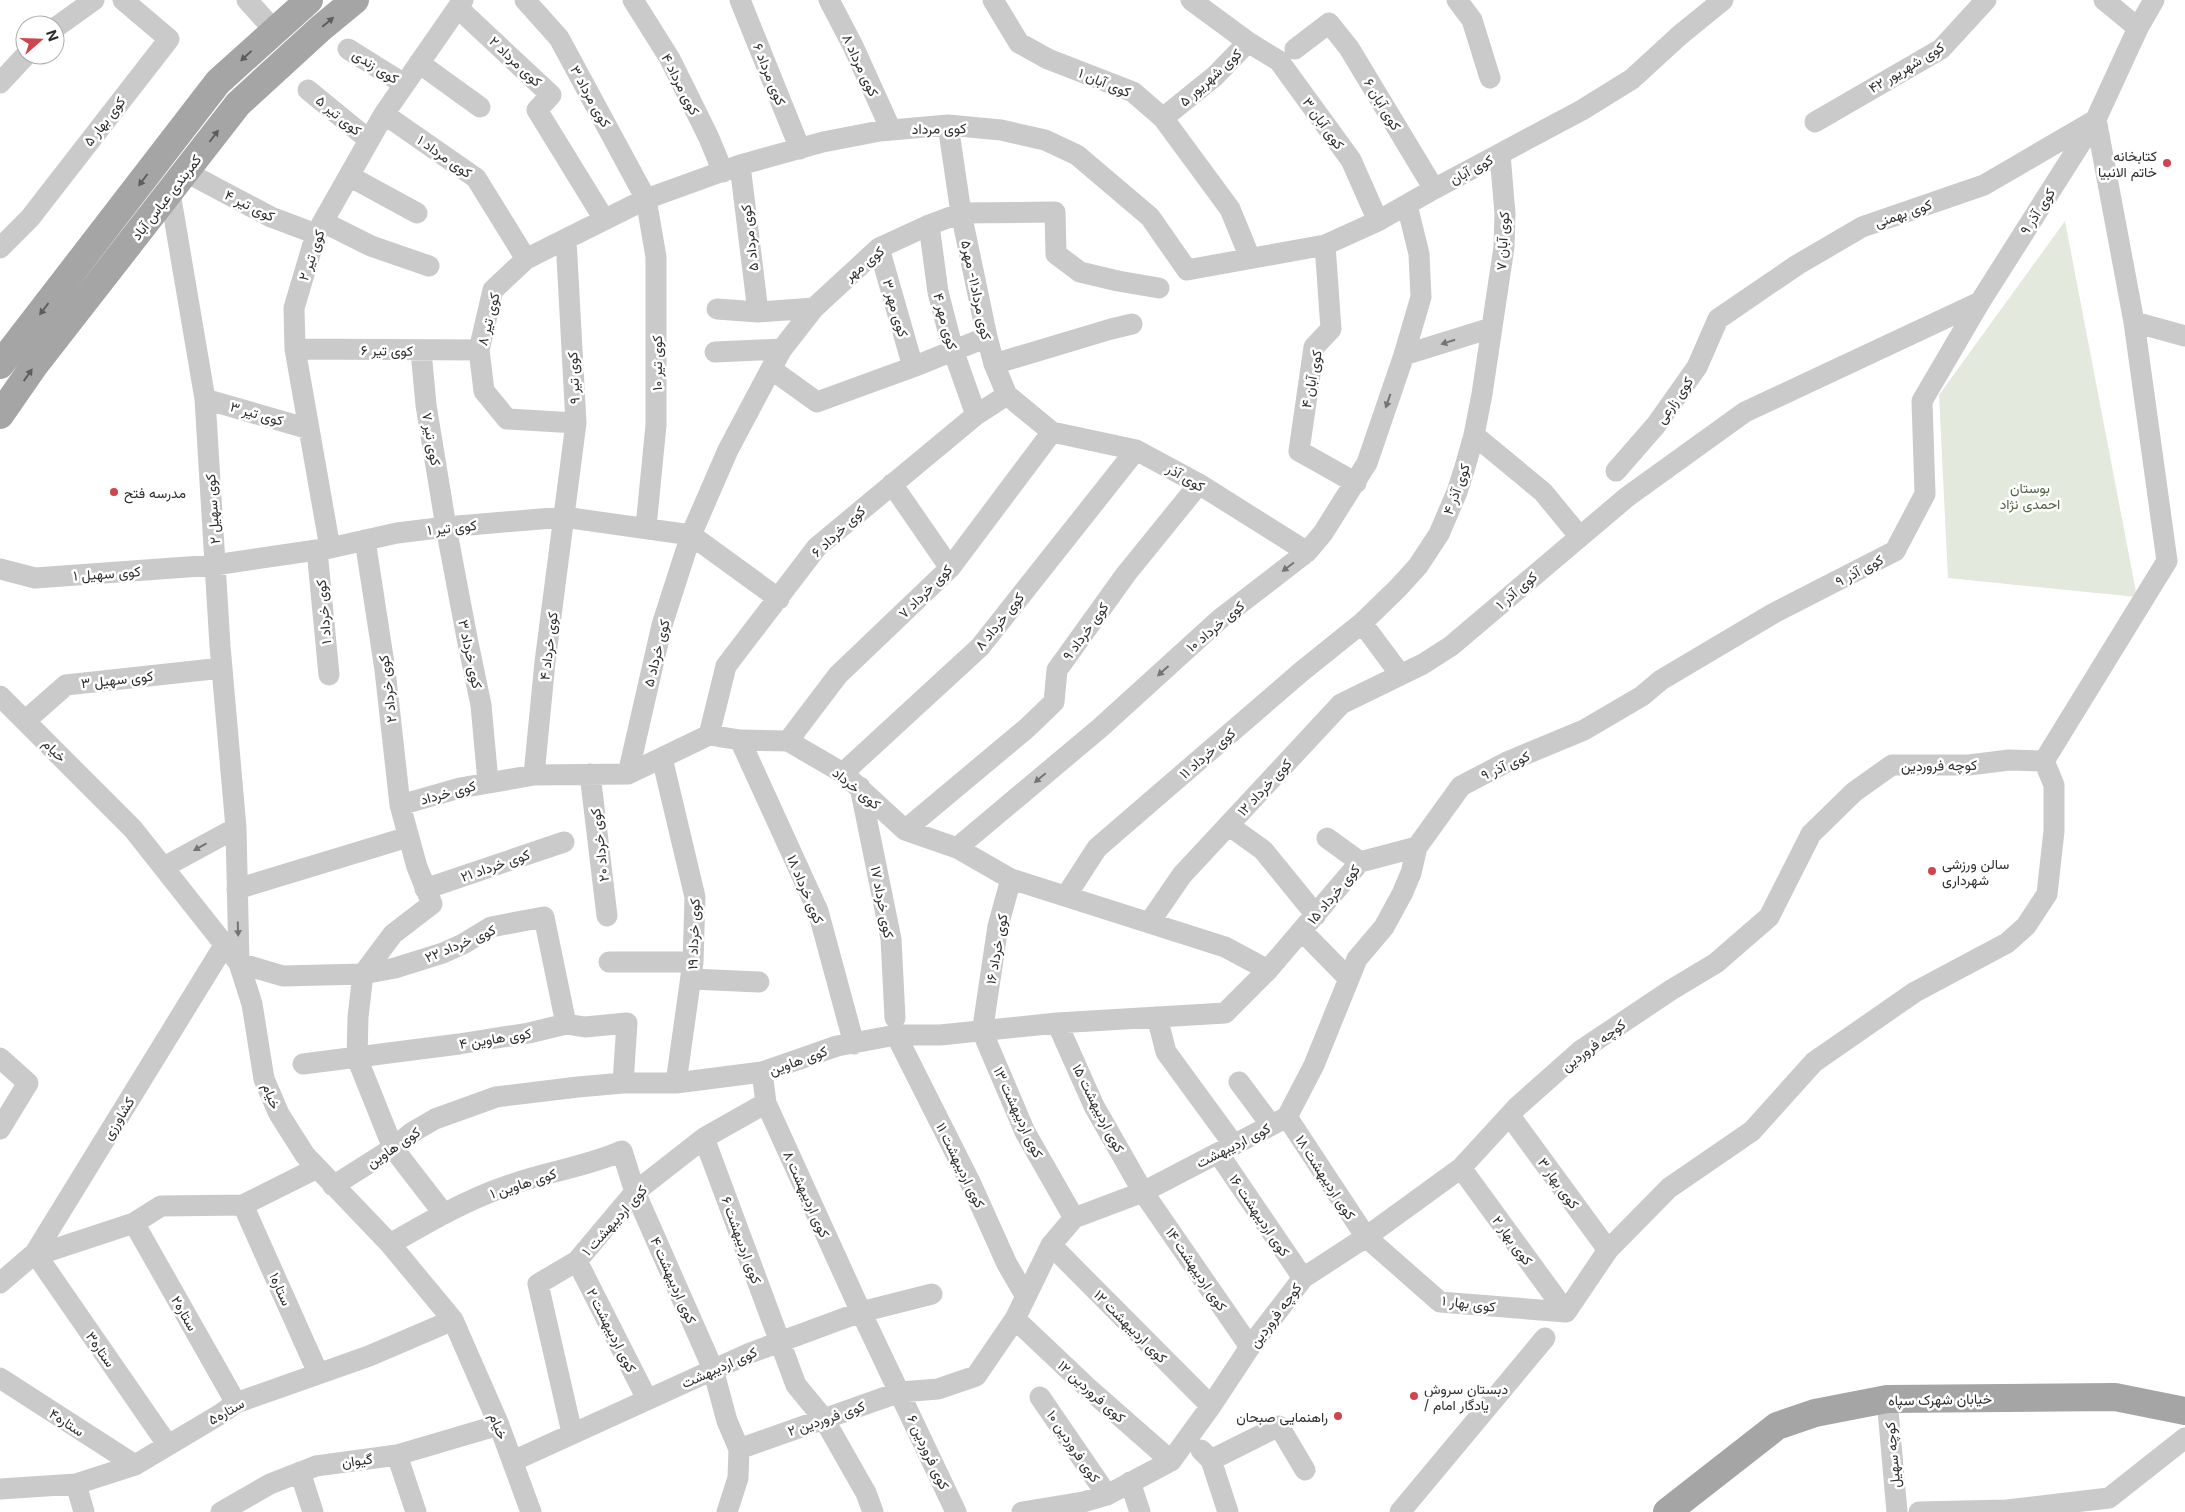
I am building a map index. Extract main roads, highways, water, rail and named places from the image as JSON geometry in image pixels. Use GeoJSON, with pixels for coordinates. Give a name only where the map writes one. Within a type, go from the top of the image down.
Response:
{"type":"FeatureCollection","features":[{"type":"Feature","properties":{"kind":"main road","name":"کمربندی عباس آباد"},"geometry":{"type":"LineString","coordinates":[[0,365],[218,82],[309,0]]}},
{"type":"Feature","properties":{"kind":"main road","name":"کمربندی عباس آباد"},"geometry":{"type":"LineString","coordinates":[[0,415],[34,366],[238,104],[355,0]]}},
{"type":"Feature","properties":{"kind":"main road","name":"خیابان شهرک سپاه"},"geometry":{"type":"LineString","coordinates":[[1667,1512],[1777,1426],[1814,1413],[1887,1399],[2115,1397],[2185,1411]]}},
{"type":"Feature","properties":{"kind":"place","name":"کتابخانه خاتم الانبیا"},"geometry":{"type":"Point","coordinates":[2167,163]}},
{"type":"Feature","properties":{"kind":"place","name":"مدرسه فتح"},"geometry":{"type":"Point","coordinates":[114,492]}},
{"type":"Feature","properties":{"kind":"place","name":"سالن ورزشی شهرداری"},"geometry":{"type":"Point","coordinates":[1932,871]}},
{"type":"Feature","properties":{"kind":"place","name":"دبستان سروش / یادگار امام"},"geometry":{"type":"Point","coordinates":[1414,1396]}},
{"type":"Feature","properties":{"kind":"place","name":"راهنمایی صبحان"},"geometry":{"type":"Point","coordinates":[1338,1416]}},
{"type":"Feature","properties":{"kind":"park label","name":"بوستان احمدی نژاد"},"geometry":{"type":"Point","coordinates":[2030,496]}}]}
